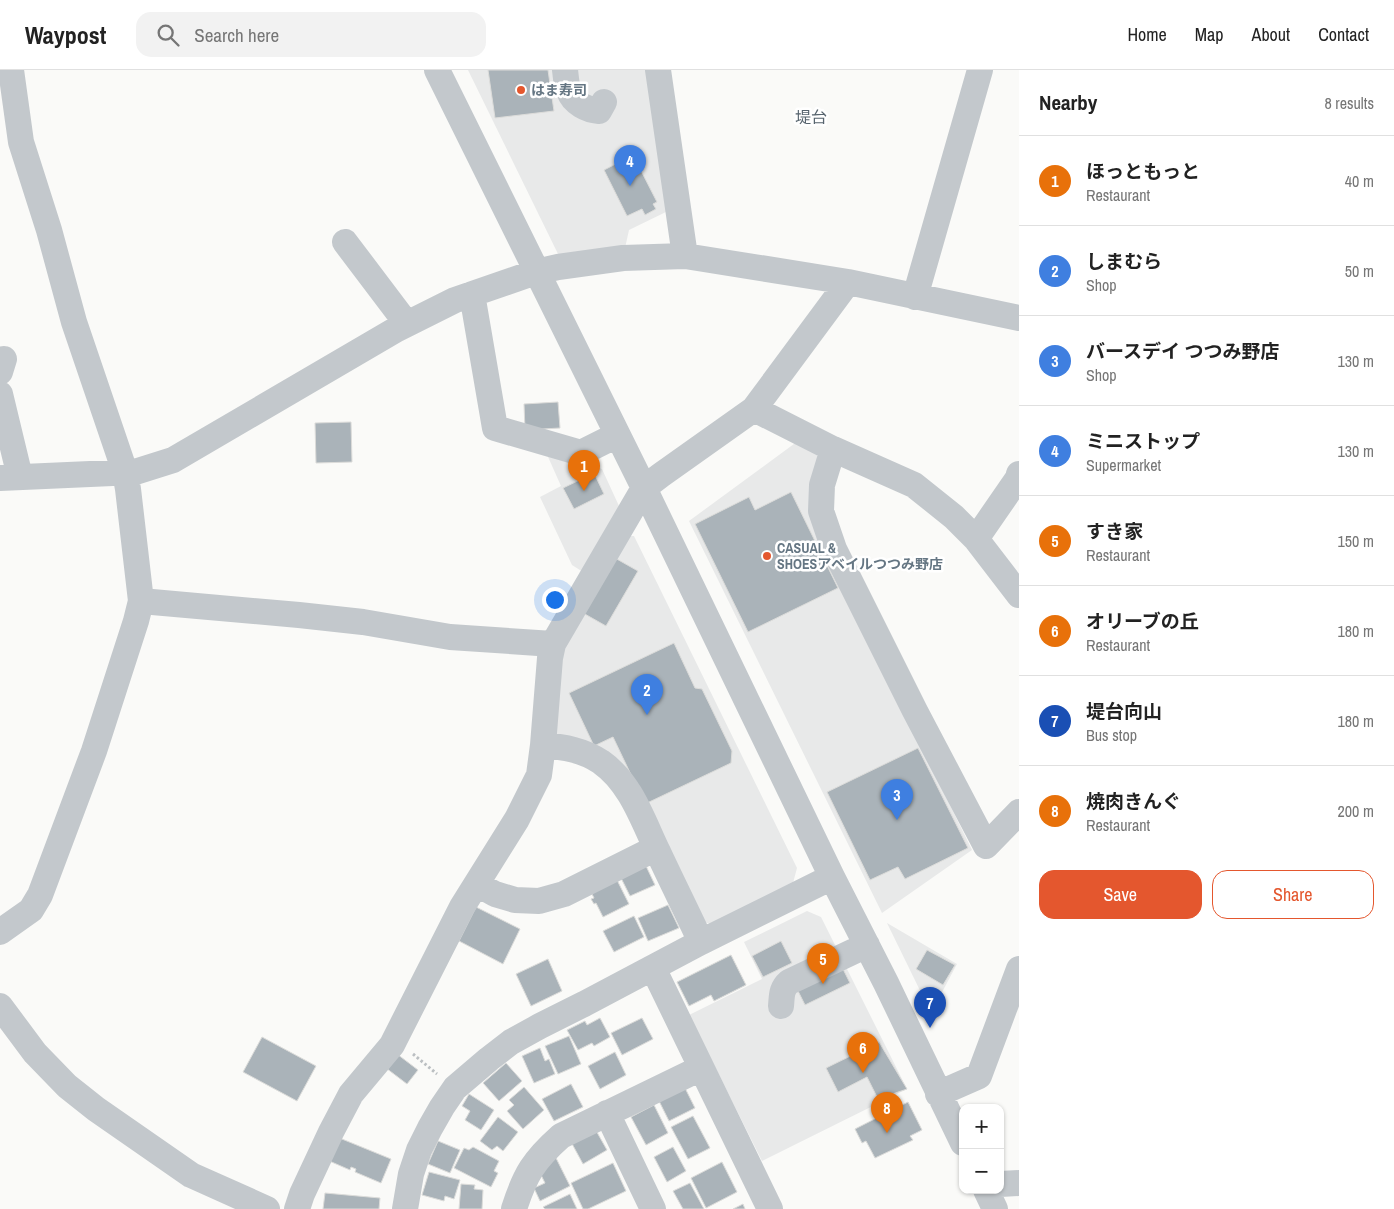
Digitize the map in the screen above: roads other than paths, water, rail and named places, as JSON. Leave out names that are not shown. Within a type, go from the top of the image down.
[{"type":"street","points":[[0,932],[31,910],[40,895],[94,751],[136,621],[140,600],[125,472],[74,322],[49,230],[22,142],[11,70]]},
{"type":"street","points":[[437,70],[644,488],[959,1135]]},
{"type":"street","points":[[565,70],[568,90],[581,105],[591,110],[599,111],[604,102]]},
{"type":"street","points":[[658,70],[685,256]]},
{"type":"street","points":[[915,297],[980,70]]},
{"type":"street","points":[[344,242],[407,324]]},
{"type":"street","points":[[0,394],[10,477],[135,472],[173,460],[407,324],[455,300],[536,272],[623,258],[685,256],[848,282],[1019,318]]},
{"type":"street","points":[[297,1209],[331,1132],[351,1094],[396,1039],[462,907],[517,819],[539,775],[553,644],[644,488],[754,409],[848,282]]},
{"type":"street","points":[[472,294],[495,428],[581,453],[618,436]]},
{"type":"street","points":[[754,409],[833,449],[914,485],[954,517],[976,539],[1019,596]]},
{"type":"street","points":[[833,449],[822,485],[821,511],[834,549],[915,711],[986,846],[1019,812]]},
{"type":"street","points":[[976,539],[1019,474]]},
{"type":"street","points":[[140,600],[354,621],[450,637],[553,644]]},
{"type":"street","points":[[543,745],[565,747],[582,752],[601,762],[617,776],[633,799],[701,942]]},
{"type":"street","points":[[477,884],[494,894],[515,900],[539,901],[564,894],[656,848]]},
{"type":"street","points":[[405,1209],[411,1174],[419,1150],[442,1107],[455,1088],[489,1059],[511,1042],[540,1026],[701,942],[832,877]]},
{"type":"street","points":[[781,1006],[781,992],[789,982],[866,944]]},
{"type":"street","points":[[653,968],[770,1209]]},
{"type":"street","points":[[938,1094],[978,1076],[1009,1022],[1019,970]]},
{"type":"street","points":[[0,1006],[35,1052],[66,1086],[96,1109],[191,1175],[268,1209]]},
{"type":"street","points":[[514,1209],[521,1188],[532,1166],[561,1136],[701,1068]]},
{"type":"street","points":[[607,1113],[652,1209]]},
{"type":"street","points":[[1004,1184],[1019,1183]]},
{"type":"street","points":[[988,1194],[996,1209]]},
{"type":"place","name":"はま寿司","points":[[521,90]]},
{"type":"place","name":"ミニストップ","points":[[630,186]]},
{"type":"place","name":"ほっともっと","points":[[584,491]]},
{"type":"place","name":"CASUAL & SHOESアベイルつつみ野店","points":[[767,556]]},
{"type":"place","name":"しまむら","points":[[647,715]]},
{"type":"place","name":"バースデイ つつみ野店","points":[[897,820]]},
{"type":"place","name":"すき家","points":[[823,984]]},
{"type":"place","name":"堤台向山","points":[[930,1028]]},
{"type":"place","name":"オリーブの丘","points":[[863,1073]]},
{"type":"place","name":"焼肉きんぐ","points":[[887,1133]]},
{"type":"district","name":"堤台","points":[[811,117]]}]
